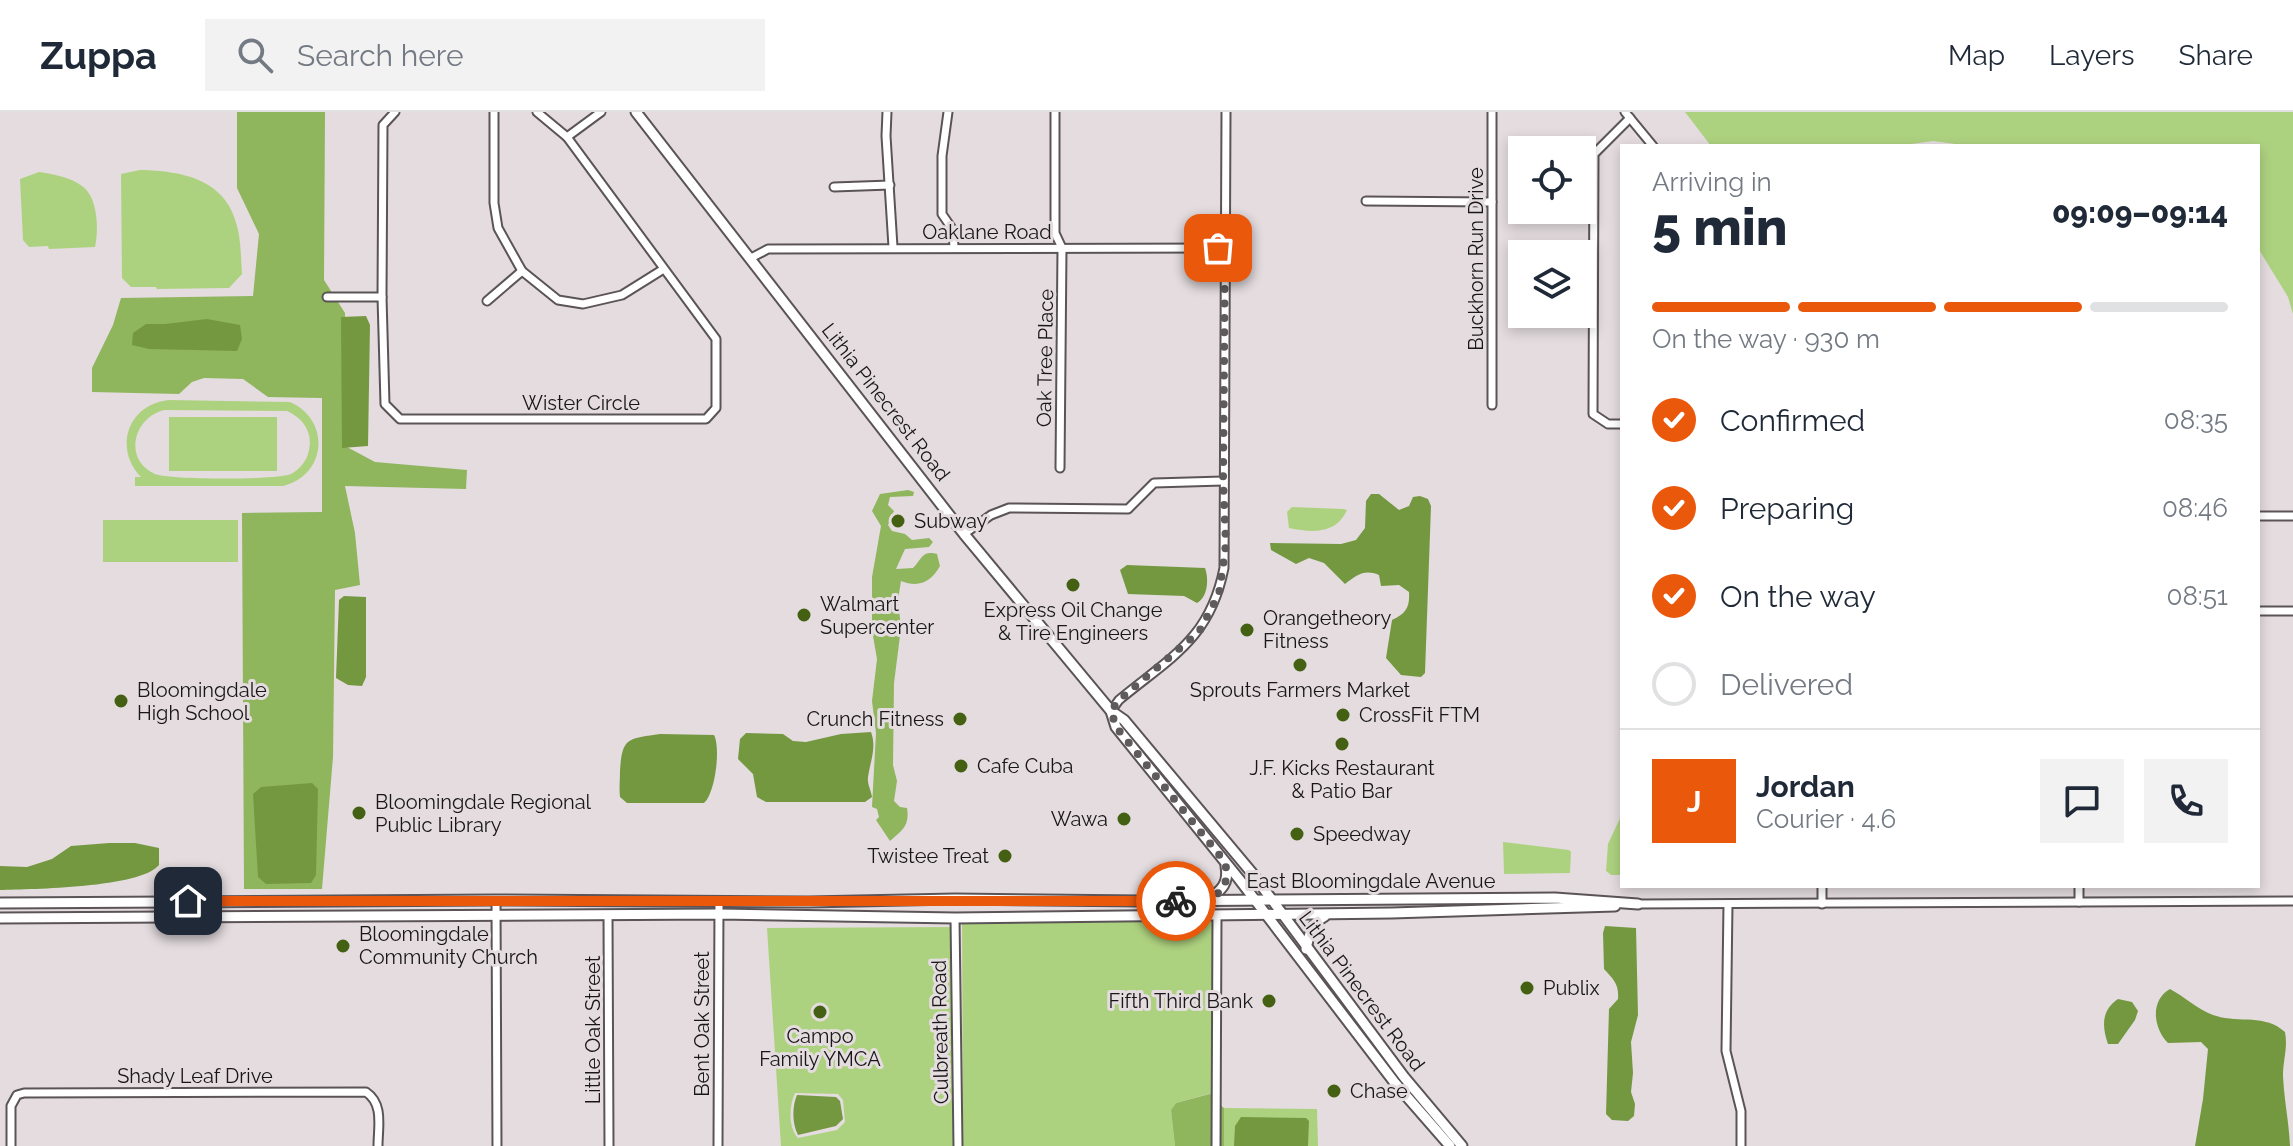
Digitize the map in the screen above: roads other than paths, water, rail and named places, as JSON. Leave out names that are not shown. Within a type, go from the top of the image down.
[{"type":"main road","name":"Lithia Pinecrest Road","points":[[636,112],[964,534],[1111,711],[1124,720],[1252,873],[1429,1110],[1462,1146]]},
{"type":"main road","name":"Lithia Pinecrest Road","points":[[1111,711],[1116,727],[1255,900],[1395,1083],[1450,1146]]},
{"type":"main road","points":[[1208,900],[1224,887],[1228,875],[1225,862]]},
{"type":"main road","name":"East Bloomingdale Avenue","points":[[0,903],[1555,898],[1638,904]]},
{"type":"main road","points":[[955,899],[955,918]]},
{"type":"main road","points":[[174,901],[174,915]]},
{"type":"main road","points":[[0,918],[719,914],[955,918],[1329,914],[1638,904]]},
{"type":"main road","points":[[1306,949],[1314,924],[1329,914]]},
{"type":"street","name":"Wister Circle","points":[[395,112],[383,125],[382,297],[385,404],[400,419],[706,419],[716,408],[716,339],[662,270],[567,137],[537,112]]},
{"type":"street","points":[[494,112],[494,203],[498,228],[522,271],[558,300],[583,304],[622,295],[662,270]]},
{"type":"street","points":[[567,137],[601,112]]},
{"type":"street","points":[[887,112],[893,247]]},
{"type":"street","points":[[948,112],[942,156],[942,214],[953,230],[954,248]]},
{"type":"street","name":"Oak Tree Place","points":[[1055,112],[1055,233],[1062,248],[1060,468]]},
{"type":"street","points":[[1111,711],[1119,700],[1189,643],[1208,619],[1219,594],[1224,568],[1226,112]]},
{"type":"street","name":"Buckhorn Run Drive","points":[[1492,112],[1492,405]]},
{"type":"street","points":[[1620,424],[1608,424],[1593,414],[1594,154],[1627,115],[1651,144]]},
{"type":"street","points":[[834,187],[890,185]]},
{"type":"street","points":[[1366,201],[1492,202]]},
{"type":"street","name":"Oaklane Road","points":[[751,258],[768,249],[1225,248]]},
{"type":"street","points":[[487,301],[522,271]]},
{"type":"street","points":[[327,297],[382,297]]},
{"type":"street","points":[[964,534],[991,515],[1009,508],[1128,509],[1154,483],[1223,481]]},
{"type":"street","points":[[2260,516],[2293,516]]},
{"type":"street","points":[[2260,611],[2293,611]]},
{"type":"street","points":[[1822,888],[1822,904]]},
{"type":"street","points":[[2079,888],[2079,902]]},
{"type":"street","points":[[496,900],[497,1146]]},
{"type":"street","name":"Bent Oak Street","points":[[718,1146],[719,901]]},
{"type":"street","points":[[1638,904],[2293,901]]},
{"type":"street","points":[[1728,904],[1726,1051],[1741,1111],[1741,1146]]},
{"type":"street","name":"Little Oak Street","points":[[608,915],[609,1146]]},
{"type":"street","points":[[1216,1146],[1217,915]]},
{"type":"street","name":"Culbreath Road","points":[[955,918],[958,1146]]},
{"type":"street","name":"Shady Leaf Drive","points":[[11,1146],[11,1106],[17,1095],[24,1093],[366,1092],[375,1098],[378,1107],[378,1146]]},
{"type":"place","name":"Subway","points":[[898,521]]},
{"type":"place","name":"Express Oil Change & Tire Engineers","points":[[1073,585]]},
{"type":"place","name":"Walmart Supercenter","points":[[804,615]]},
{"type":"place","name":"Orangetheory Fitness","points":[[1247,630]]},
{"type":"place","name":"Sprouts Farmers Market","points":[[1300,665]]},
{"type":"place","name":"Bloomingdale High School","points":[[121,701]]},
{"type":"place","name":"CrossFit FTM","points":[[1343,715]]},
{"type":"place","name":"Crunch Fitness","points":[[960,719]]},
{"type":"place","name":"J.F. Kicks Restaurant & Patio Bar","points":[[1342,744]]},
{"type":"place","name":"Cafe Cuba","points":[[961,766]]},
{"type":"place","name":"Bloomingdale Regional Public Library","points":[[359,813]]},
{"type":"place","name":"Wawa","points":[[1124,819]]},
{"type":"place","name":"Speedway","points":[[1297,834]]},
{"type":"place","name":"Twistee Treat","points":[[1005,856]]},
{"type":"place","name":"Bloomingdale Community Church","points":[[343,946]]},
{"type":"place","name":"Publix","points":[[1527,988]]},
{"type":"place","name":"Fifth Third Bank","points":[[1269,1001]]},
{"type":"place","name":"Campo Family YMCA","points":[[820,1012]]},
{"type":"place","name":"Chase","points":[[1334,1091]]}]
